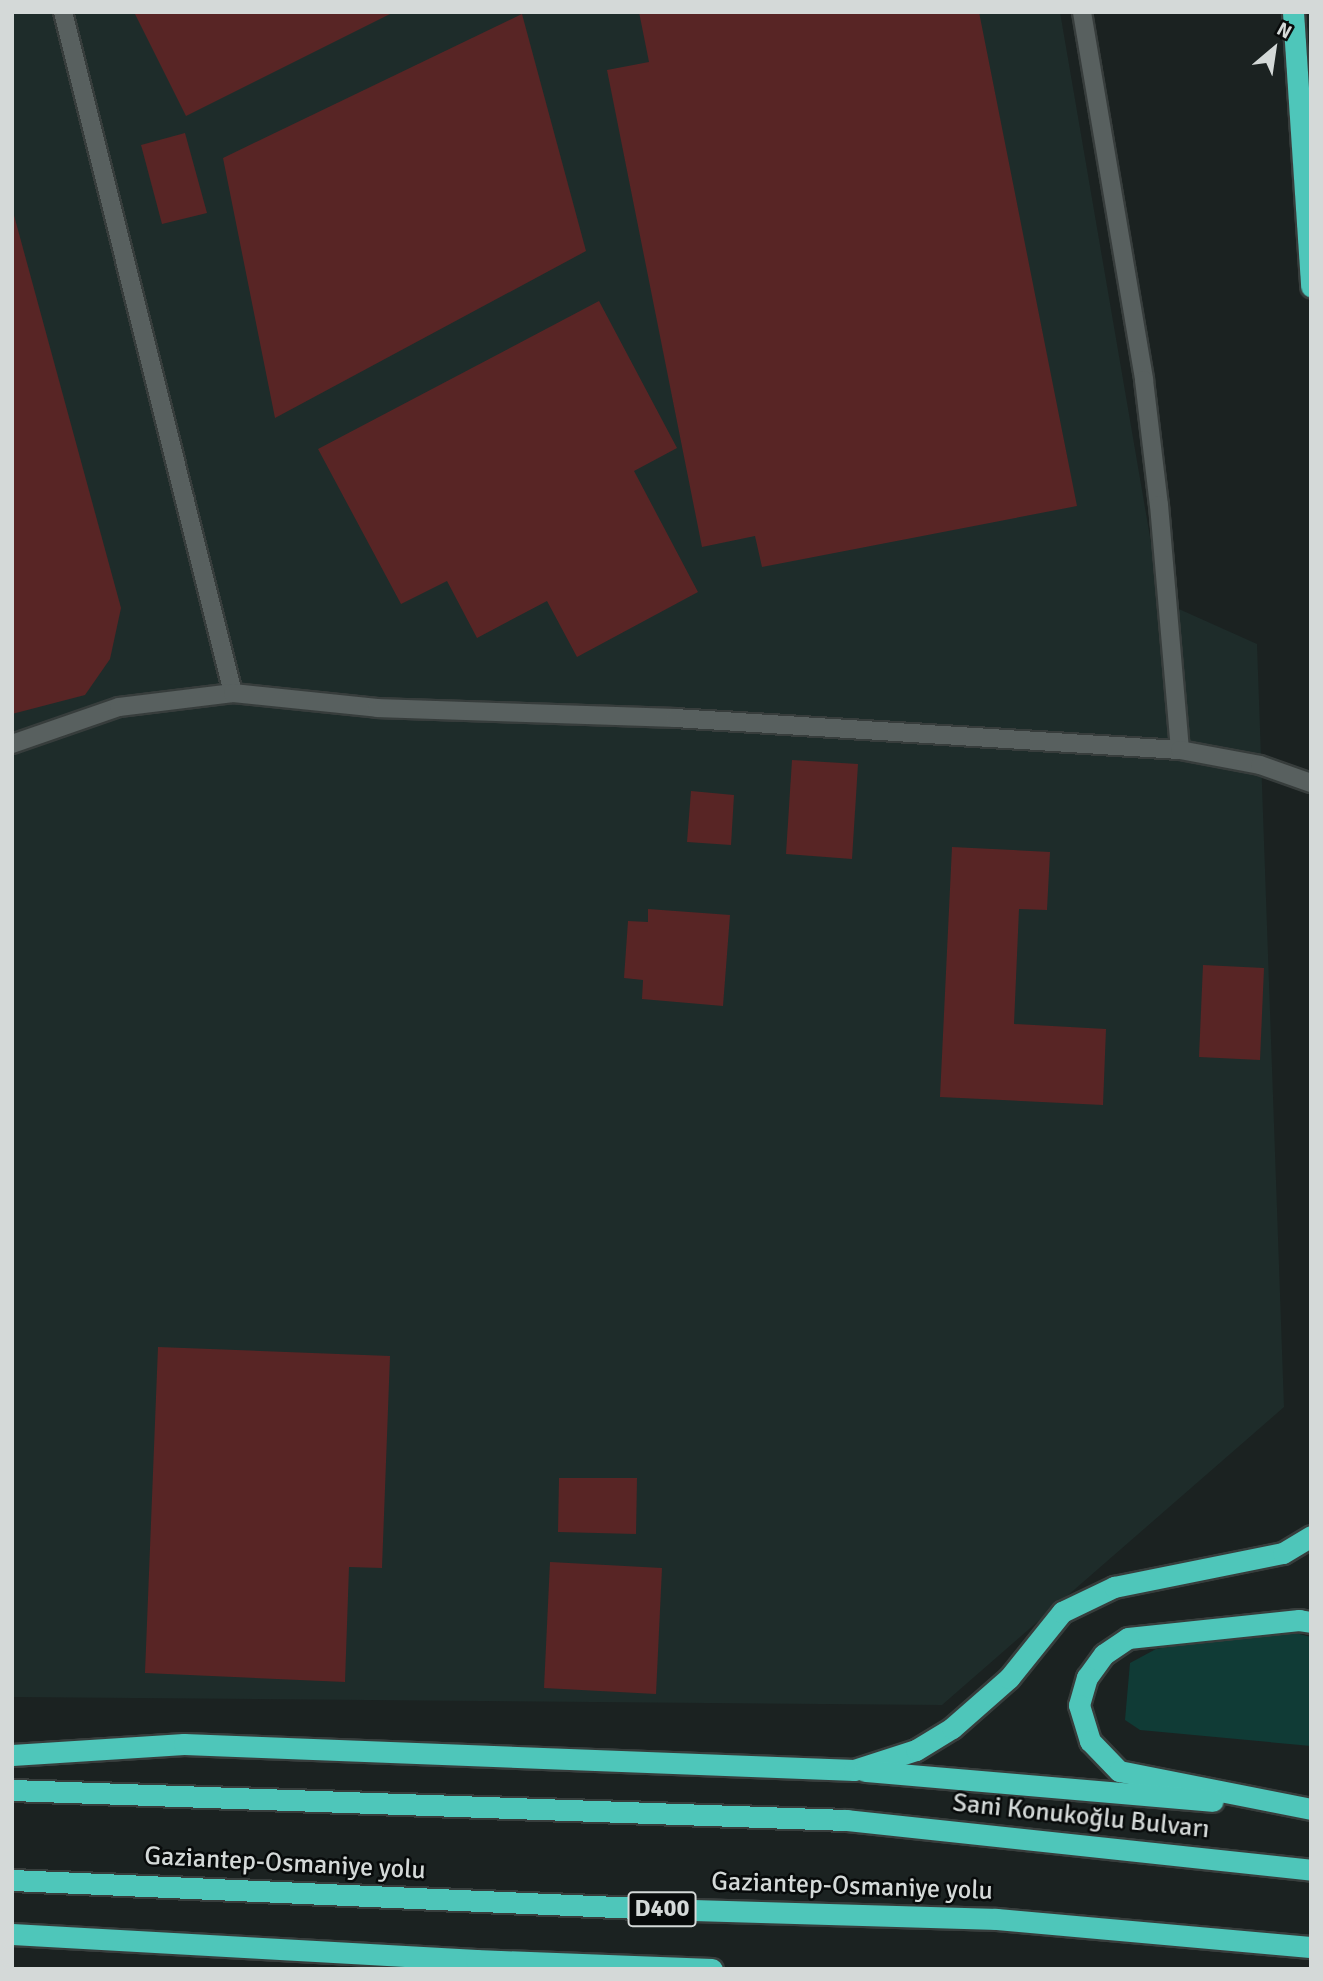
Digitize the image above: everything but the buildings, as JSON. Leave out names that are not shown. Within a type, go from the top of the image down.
[{"type":"highway","points":[[1293,12],[1311,286]]},
{"type":"highway","points":[[854,1770],[916,1750],[952,1728],[1009,1678],[1062,1612],[1114,1587],[1283,1553],[1311,1536]]},
{"type":"highway","points":[[1308,1809],[1119,1771],[1090,1741],[1079,1705],[1087,1677],[1104,1654],[1128,1638],[1299,1620],[1311,1622]]},
{"type":"highway","points":[[12,1755],[184,1744],[854,1770],[1308,1809]]},
{"type":"highway","name":"Sani Konukoğlu Bulvarı","points":[[12,1790],[846,1820],[1311,1870]]},
{"type":"highway","name":"Gaziantep-Osmaniye yolu","points":[[12,1880],[661,1909],[996,1919],[1311,1947]]},
{"type":"highway","points":[[12,1934],[476,1960],[712,1969]]},
{"type":"street","points":[[63,12],[233,693]]},
{"type":"street","points":[[1082,12],[1144,380],[1159,505],[1180,750]]},
{"type":"street","points":[[12,744],[119,707],[233,693],[377,708],[675,718],[1180,750],[1260,765],[1311,783]]},
{"type":"shaded area","points":[[12,12],[1060,12],[1161,601],[1257,644],[1284,1407],[942,1705],[12,1697]]},
{"type":"green space","points":[[1280,1629],[1311,1637],[1311,1746],[1140,1730],[1125,1720],[1130,1663],[1156,1649]]}]
